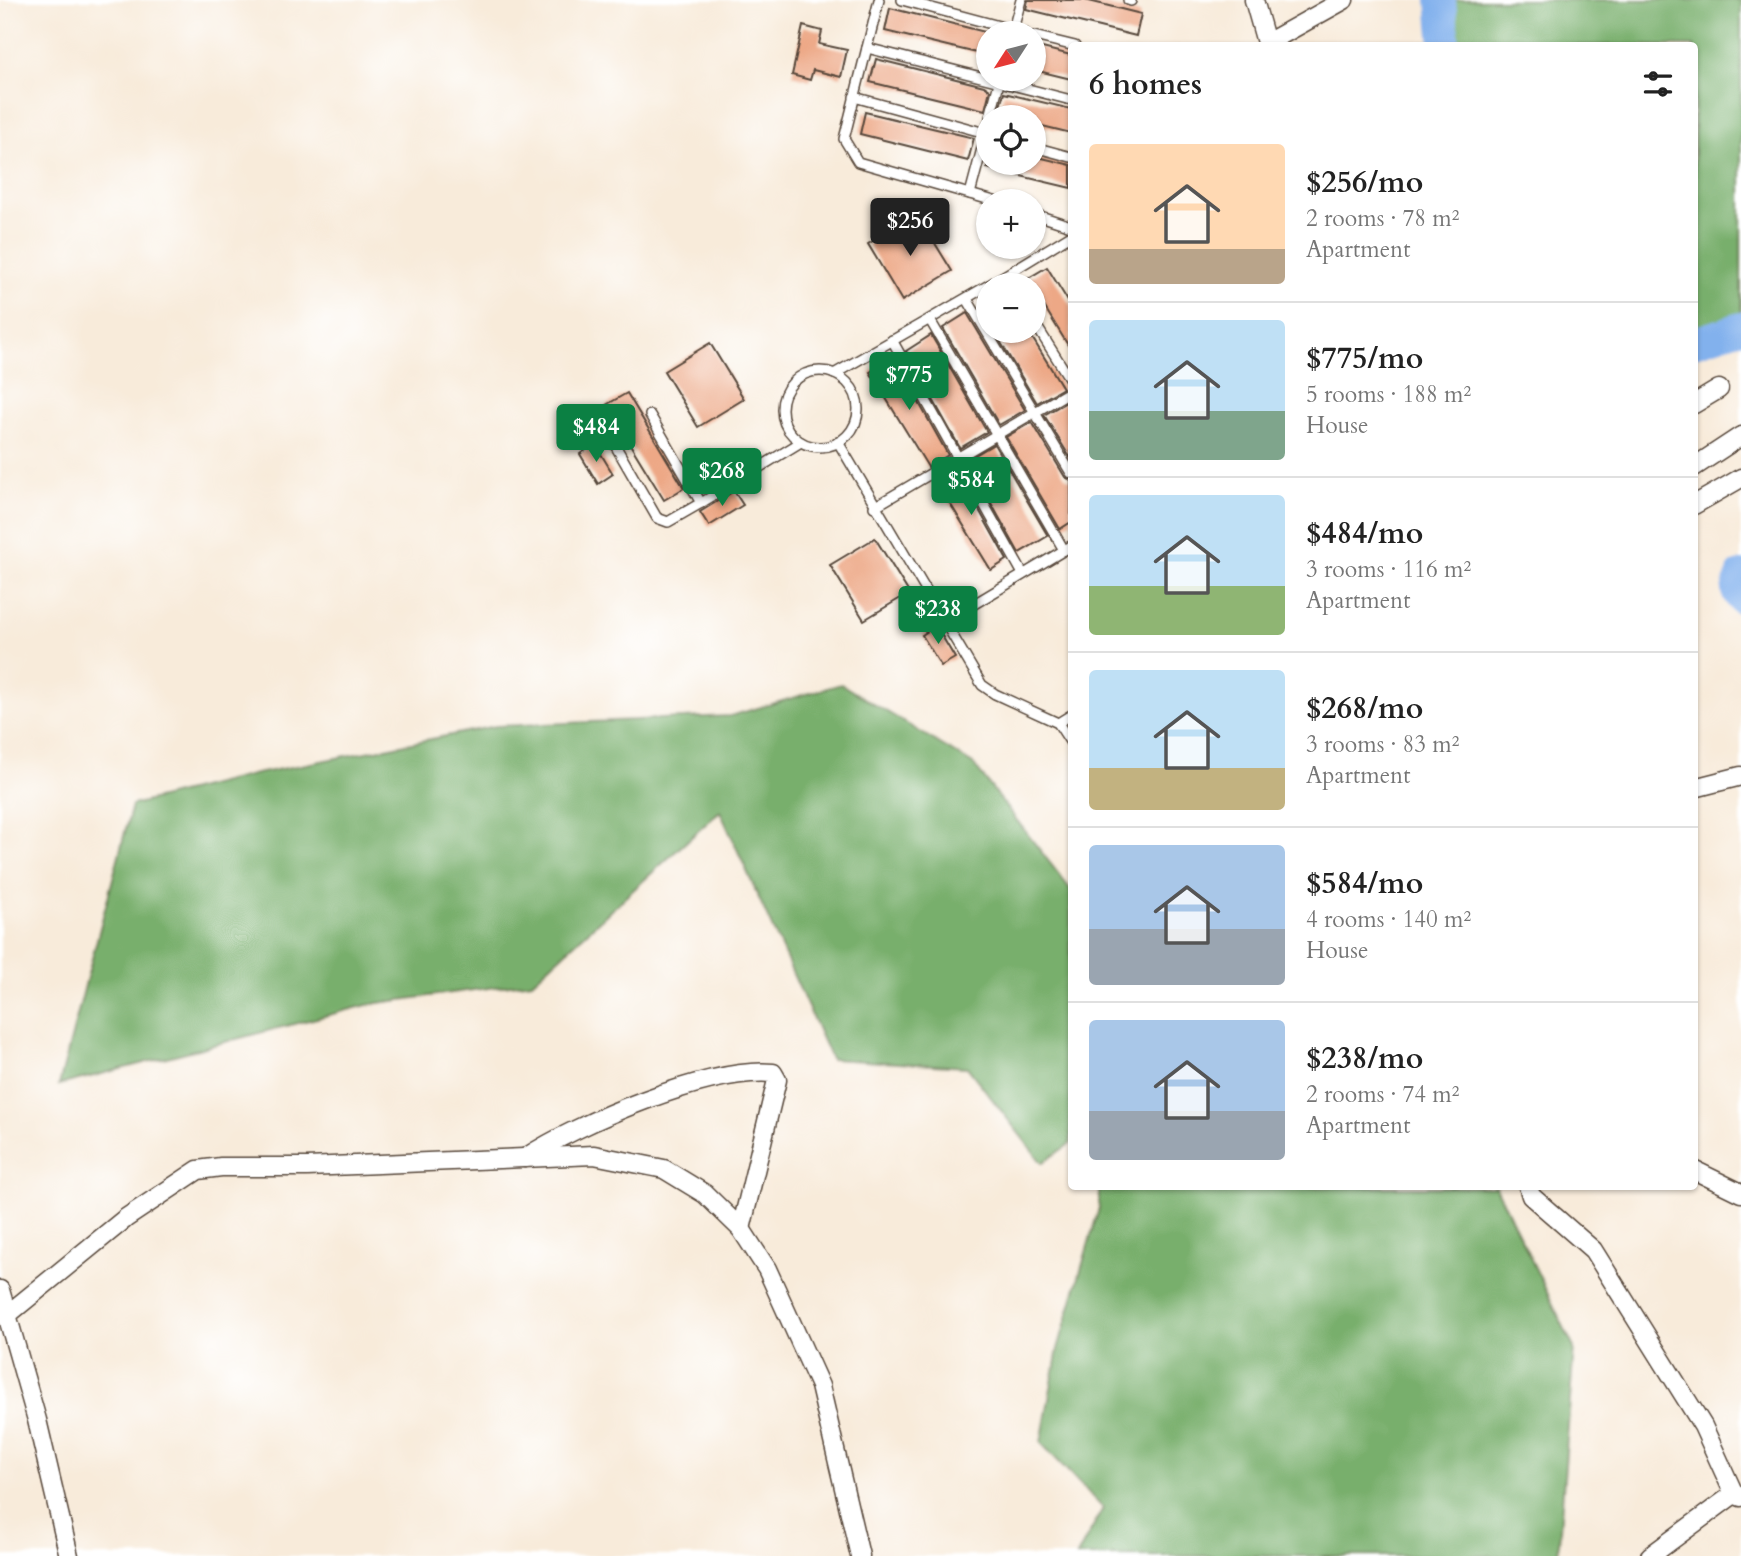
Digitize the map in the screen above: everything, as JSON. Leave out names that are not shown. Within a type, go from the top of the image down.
[{"type":"street","points":[[1254,0],[1266,42]]},
{"type":"street","points":[[1270,42],[1343,0]]},
{"type":"street","points":[[1698,402],[1719,389]]},
{"type":"street","points":[[1698,464],[1741,436]]},
{"type":"street","points":[[1698,503],[1741,478]]},
{"type":"street","points":[[1698,787],[1741,776]]},
{"type":"street","points":[[524,1158],[556,1137],[689,1085],[760,1072],[773,1073],[777,1080],[741,1228]]},
{"type":"street","points":[[7,1315],[126,1218],[198,1170],[221,1167],[307,1167],[594,1155],[664,1169],[705,1194],[741,1228],[767,1269],[820,1386],[860,1556]]},
{"type":"street","points":[[1698,1172],[1741,1194]]},
{"type":"street","points":[[1529,1190],[1531,1196],[1593,1251],[1703,1426],[1737,1495],[1650,1556]]},
{"type":"street","points":[[0,1290],[37,1420],[69,1556]]},
{"type":"lane","points":[[879,0],[844,139],[858,162],[976,196]]},
{"type":"lane","points":[[902,0],[976,21]]},
{"type":"lane","points":[[1016,21],[1021,0]]},
{"type":"lane","points":[[1046,39],[1068,44]]},
{"type":"lane","points":[[867,48],[976,74]]},
{"type":"lane","points":[[1039,91],[1068,99]]},
{"type":"lane","points":[[854,97],[976,130]]},
{"type":"lane","points":[[1046,150],[1068,156]]},
{"type":"lane","points":[[970,194],[976,172]]},
{"type":"lane","points":[[1046,218],[1068,225]]},
{"type":"lane","points":[[1008,273],[1068,237]]},
{"type":"lane","points":[[834,374],[976,293]]},
{"type":"lane","points":[[967,299],[1068,468]]},
{"type":"lane","points":[[930,320],[1067,548],[944,622]]},
{"type":"lane","points":[[892,340],[1023,574]]},
{"type":"lane","points":[[1046,341],[1068,376]]},
{"type":"lane","points":[[817,372],[834,374],[853,391],[858,407],[855,424],[838,442],[823,447],[800,442],[784,422],[784,396],[800,377],[817,372]]},
{"type":"lane","points":[[874,507],[1068,393]]},
{"type":"lane","points":[[650,415],[701,502]]},
{"type":"lane","points":[[608,433],[657,518],[668,522],[800,442]]},
{"type":"lane","points":[[838,442],[874,507],[982,685],[1058,723],[1068,738]]},
{"type":"lane","points":[[1058,723],[1068,717]]},
{"type":"green space","points":[[1441,0],[1741,0],[1741,327],[1698,341],[1698,42],[1445,42]]},
{"type":"green space","points":[[841,684],[973,764],[1068,886],[1068,1145],[1042,1163],[967,1067],[831,1059],[720,811],[532,982],[371,1004],[59,1085],[132,805],[256,774],[496,726],[730,716]]},
{"type":"green space","points":[[1099,1190],[1497,1190],[1574,1348],[1558,1556],[1077,1556],[1103,1508],[1041,1443],[1058,1349],[1099,1208]]},
{"type":"building","points":[[1028,0],[1085,0],[1141,14],[1136,36],[1026,9]]},
{"type":"building","points":[[890,8],[976,30],[976,53],[885,31]]},
{"type":"building","points":[[803,26],[822,31],[819,44],[847,50],[841,77],[813,70],[810,80],[792,75]]},
{"type":"building","points":[[1046,49],[1068,54],[1068,78],[1046,73]]},
{"type":"building","points":[[876,59],[976,84],[976,91],[990,91],[986,105],[976,105],[976,108],[870,82]]},
{"type":"building","points":[[1004,93],[1068,108],[1068,132],[1046,127],[1046,105],[1000,105]]},
{"type":"building","points":[[865,112],[974,138],[968,161],[860,134]]},
{"type":"building","points":[[1046,159],[1068,164],[1068,187],[1016,175],[1046,175]]},
{"type":"building","points":[[917,214],[952,271],[902,301],[868,244]]},
{"type":"building","points":[[1047,267],[1068,301],[1068,345],[1046,309],[1046,273],[1037,273]]},
{"type":"building","points":[[967,313],[976,328],[976,343],[985,343],[1025,410],[999,425],[943,328]]},
{"type":"building","points":[[931,335],[987,432],[960,448],[906,351]]},
{"type":"building","points":[[710,343],[744,399],[698,427],[664,371]]},
{"type":"building","points":[[1001,343],[1035,343],[1063,388],[1037,403]]},
{"type":"building","points":[[894,358],[948,455],[928,467],[870,372]]},
{"type":"building","points":[[627,393],[684,488],[664,500],[606,405]]},
{"type":"building","points":[[1068,401],[1068,454],[1044,415]]},
{"type":"building","points":[[1032,422],[1068,478],[1068,524],[1060,529],[1006,437]]},
{"type":"building","points":[[595,444],[613,474],[598,484],[580,454]]},
{"type":"building","points":[[994,444],[1048,536],[1019,553],[967,460]]},
{"type":"building","points":[[955,467],[1007,560],[991,570],[935,479]]},
{"type":"building","points":[[734,491],[743,505],[709,526],[700,512]]},
{"type":"building","points":[[875,538],[909,593],[864,620],[830,565]]},
{"type":"building","points":[[936,626],[955,658],[941,666],[922,635]]},
{"type":"waterway","points":[[1441,0],[1445,42]]},
{"type":"waterway","points":[[1698,341],[1741,327]]},
{"type":"waterway","points":[[1741,575],[1736,591],[1741,599]]}]
